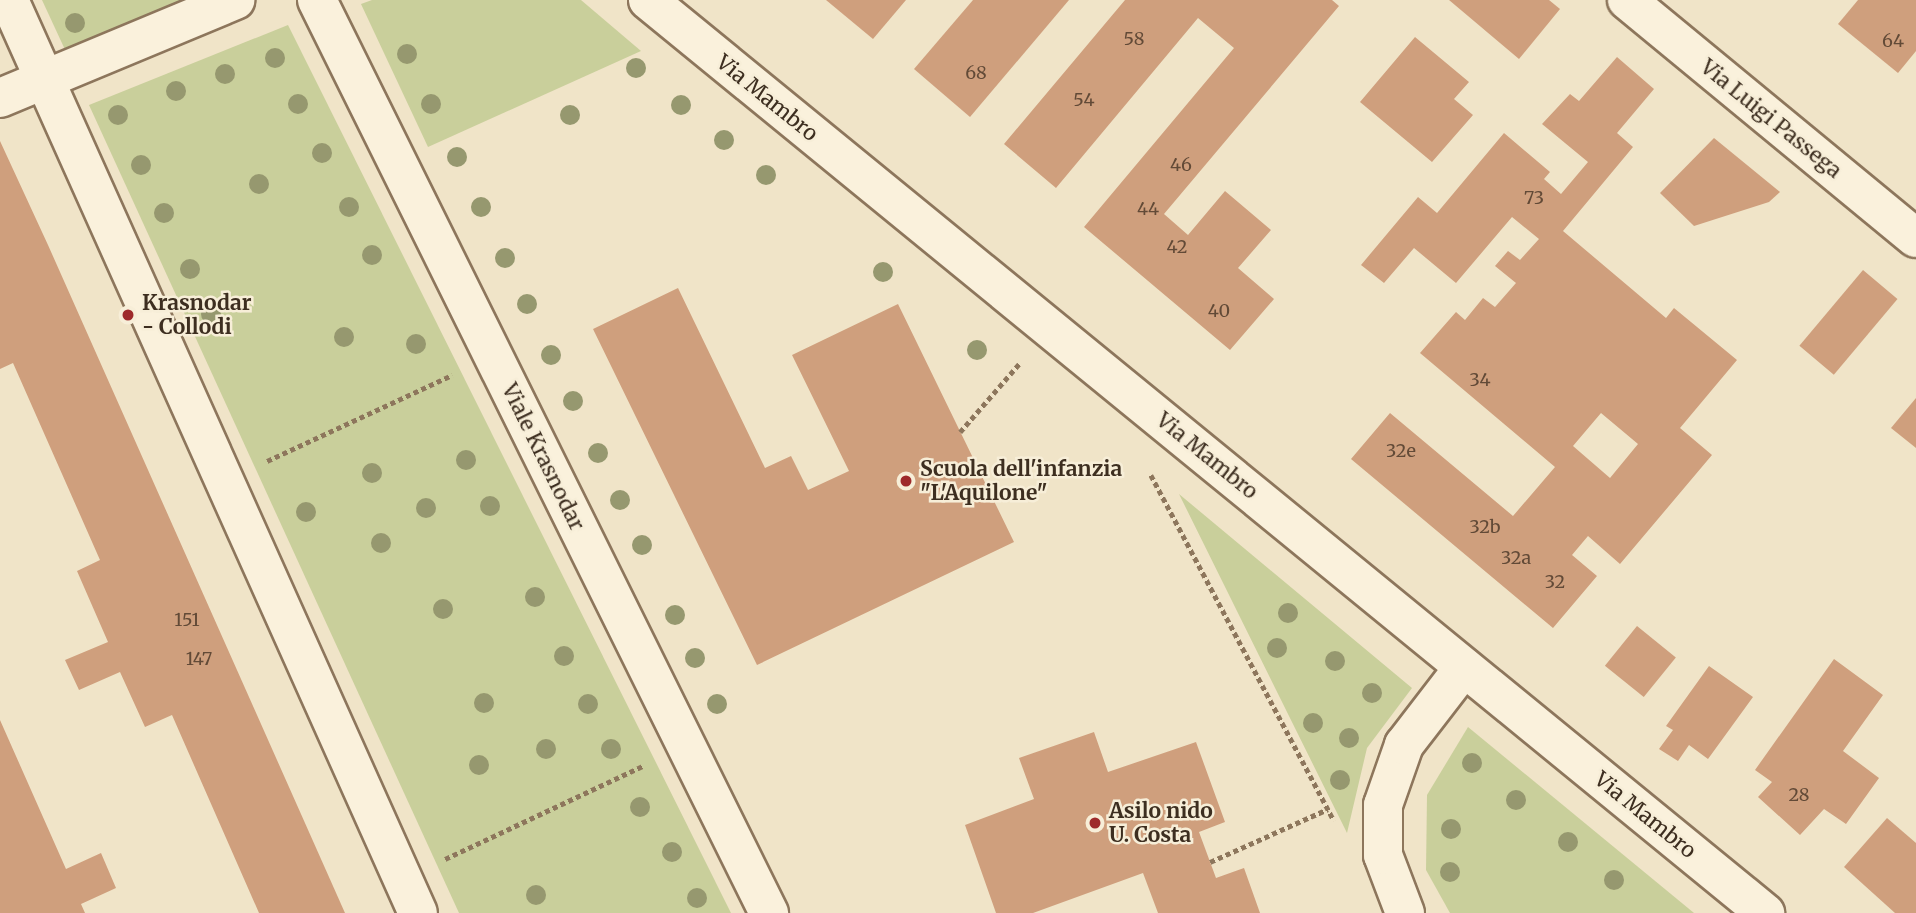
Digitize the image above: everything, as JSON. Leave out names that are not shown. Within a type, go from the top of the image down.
[{"type":"street","points":[[9,0],[418,913]]},
{"type":"street","points":[[0,97],[235,0]]},
{"type":"street","name":"Viale Krasnodar","points":[[317,0],[769,913]]},
{"type":"street","name":"Via Mambro","points":[[648,0],[1765,913]]},
{"type":"street","name":"Via Luigi Passega","points":[[1627,0],[1916,238]]},
{"type":"street","points":[[1405,913],[1383,855],[1383,805],[1404,745],[1464,667]]},
{"type":"path","points":[[960,432],[1050,329]]},
{"type":"path","points":[[225,481],[493,356]]},
{"type":"path","points":[[1148,470],[1340,831]]},
{"type":"path","points":[[403,879],[686,746]]},
{"type":"path","points":[[1210,862],[1328,809]]},
{"type":"green space","points":[[42,0],[198,0],[67,54]]},
{"type":"green space","points":[[372,0],[581,0],[641,51],[428,147],[361,4]]},
{"type":"green space","points":[[288,25],[731,913],[459,913],[89,105]]},
{"type":"green space","points":[[1179,494],[1412,688],[1367,748],[1347,833]]},
{"type":"green space","points":[[1468,727],[1694,913],[1450,913],[1426,870],[1427,795]]},
{"type":"building","points":[[826,0],[906,0],[873,39]]},
{"type":"building","points":[[973,0],[1069,0],[970,117],[914,69]]},
{"type":"building","points":[[1125,0],[1332,0],[1339,6],[1164,214],[1188,235],[1225,191],[1271,230],[1238,268],[1274,299],[1230,350],[1084,227],[1234,48],[1198,18],[1056,188],[1004,144]]},
{"type":"building","points":[[1449,0],[1549,0],[1560,9],[1519,59]]},
{"type":"building","points":[[1858,0],[1916,0],[1916,51],[1898,73],[1838,24]]},
{"type":"building","points":[[1415,37],[1469,82],[1454,99],[1473,115],[1432,162],[1360,102]]},
{"type":"building","points":[[1617,57],[1654,89],[1617,133],[1633,147],[1563,231],[1666,318],[1674,308],[1737,360],[1680,428],[1712,455],[1620,564],[1588,536],[1572,555],[1597,576],[1553,628],[1351,459],[1390,413],[1513,516],[1555,467],[1420,353],[1456,312],[1465,320],[1483,298],[1495,307],[1516,283],[1495,266],[1508,251],[1520,260],[1539,239],[1512,217],[1456,283],[1414,248],[1384,283],[1361,265],[1418,197],[1437,213],[1504,133],[1550,172],[1544,179],[1561,194],[1588,162],[1542,124],[1570,94],[1579,101]],"holes":[[[1601,413],[1638,444],[1610,478],[1573,446]]]},
{"type":"building","points":[[1714,138],[1780,192],[1769,202],[1694,226],[1660,193]]},
{"type":"building","points":[[0,141],[345,913],[259,913],[172,715],[145,727],[120,672],[79,690],[65,660],[108,642],[77,571],[100,560],[13,363],[0,369]]},
{"type":"building","points":[[1863,270],[1897,299],[1834,375],[1799,346]]},
{"type":"building","name":"Scuola dell'infanzia \"L'Aquilone\"","points":[[678,288],[765,468],[791,456],[808,490],[849,471],[792,355],[898,304],[1014,542],[757,665],[593,329]]},
{"type":"building","points":[[1916,398],[1916,448],[1891,428]]},
{"type":"building","points":[[1637,626],[1676,657],[1644,697],[1605,666]]},
{"type":"building","points":[[1834,659],[1883,695],[1843,751],[1879,778],[1846,824],[1824,809],[1800,835],[1758,797],[1772,782],[1755,770]]},
{"type":"building","points":[[1709,666],[1753,697],[1708,759],[1689,745],[1678,761],[1659,749],[1673,730],[1666,726]]},
{"type":"building","points":[[0,720],[66,869],[101,853],[116,888],[81,904],[85,913],[0,913]]},
{"type":"building","name":"Asilo nido U. Costa","points":[[1094,732],[1108,772],[1196,742],[1225,822],[1199,832],[1216,878],[1244,868],[1260,913],[1158,913],[1143,873],[1033,913],[996,913],[965,825],[1034,799],[1019,758]]},
{"type":"building","points":[[1887,818],[1916,843],[1916,913],[1895,913],[1844,867]]},
{"type":"place","name":"Krasnodar - Collodi","points":[[128,315]]},
{"type":"place","name":"Scuola dell'infanzia \"L'Aquilone\"","points":[[906,481]]},
{"type":"place","name":"Asilo nido U. Costa","points":[[1095,823]]}]
